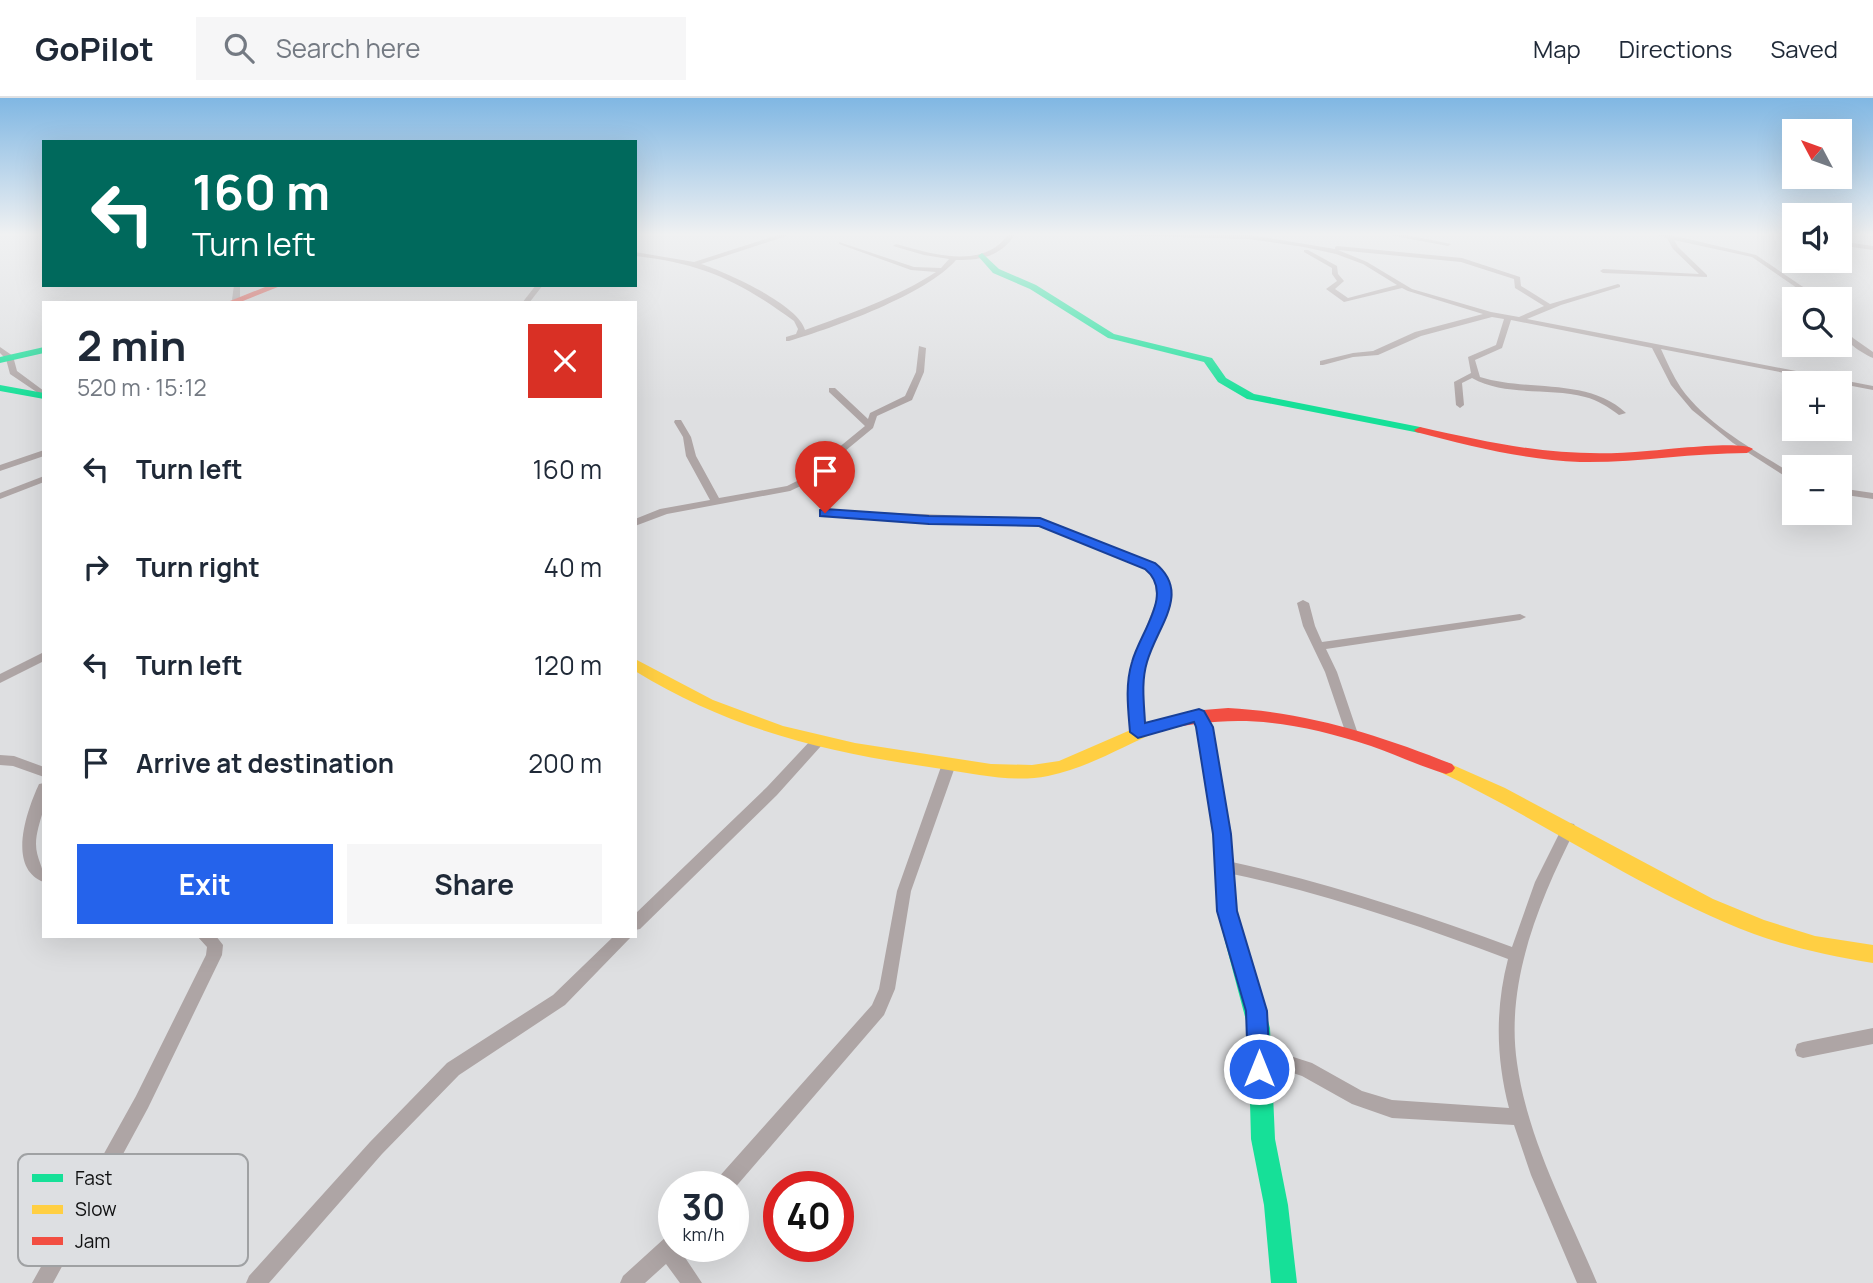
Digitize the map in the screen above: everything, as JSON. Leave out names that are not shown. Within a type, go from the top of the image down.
[{"type":"street","points":[[233,299],[262,290]]},
{"type":"street","points":[[754,290],[778,305],[801,324],[799,335]]},
{"type":"street","points":[[789,339],[909,290]]},
{"type":"street","points":[[1036,290],[1116,339],[1208,360],[1222,380],[1252,397],[1374,419],[1546,457],[1580,458],[1704,448],[1747,449]]},
{"type":"street","points":[[1332,290],[1347,300],[1384,290]]},
{"type":"street","points":[[1415,290],[1508,318],[1873,388]]},
{"type":"street","points":[[1522,290],[1550,307]]},
{"type":"street","points":[[1518,320],[1604,290]]},
{"type":"street","points":[[1323,363],[1353,355],[1375,354],[1418,334],[1490,314]]},
{"type":"street","points":[[1473,375],[1473,357],[1499,346],[1508,318]]},
{"type":"street","points":[[1852,341],[1873,356]]},
{"type":"street","points":[[637,522],[664,511],[795,486],[870,426],[874,414],[909,398],[920,372],[922,348]]},
{"type":"street","points":[[1656,348],[1683,396],[1747,449],[1782,471]]},
{"type":"street","points":[[42,350],[4,356],[13,372],[42,394]]},
{"type":"street","points":[[1460,405],[1458,383],[1473,375],[1503,385],[1602,398],[1622,413]]},
{"type":"street","points":[[0,388],[42,396]]},
{"type":"street","points":[[832,390],[870,426]]},
{"type":"street","points":[[678,422],[687,437],[691,456],[716,502]]},
{"type":"street","points":[[0,468],[42,454]]},
{"type":"street","points":[[0,496],[42,480]]},
{"type":"street","points":[[1852,493],[1873,496]]},
{"type":"street","points":[[825,513],[929,520],[1040,522],[1158,571],[1166,588],[1139,661],[1135,687],[1138,732]]},
{"type":"street","points":[[1303,603],[1352,734]]},
{"type":"street","points":[[1319,646],[1520,617]]},
{"type":"street","points":[[0,679],[42,657]]},
{"type":"street","points":[[637,665],[679,692],[816,743],[1006,772],[1047,770],[1082,761],[1163,722],[1199,715],[1256,715],[1352,734],[1442,766],[1570,828],[1746,923],[1811,946],[1873,954]]},
{"type":"street","points":[[1199,715],[1209,745],[1222,834],[1227,911],[1256,1011],[1263,1139],[1276,1205],[1284,1283]]},
{"type":"street","points":[[637,922],[772,792],[816,743]]},
{"type":"street","points":[[0,760],[14,761],[42,771]]},
{"type":"street","points":[[737,1171],[878,1010],[887,989],[904,891],[949,764]]},
{"type":"street","points":[[42,795],[30,828],[29,849],[33,868],[42,875]]},
{"type":"street","points":[[1570,828],[1548,866],[1511,973],[1507,1059],[1519,1117],[1540,1176],[1587,1283]]},
{"type":"street","points":[[1223,866],[1284,878],[1349,897],[1516,955]]},
{"type":"street","points":[[113,1154],[214,956],[215,945],[207,938]]},
{"type":"street","points":[[256,1283],[376,1148],[453,1069],[559,1000],[622,938]]},
{"type":"street","points":[[1803,1050],[1873,1036]]},
{"type":"street","points":[[1259,1054],[1306,1069],[1358,1098],[1392,1109],[1519,1117]]},
{"type":"street","points":[[631,1283],[658,1259]]},
{"type":"street","points":[[680,1262],[692,1283]]},
{"type":"street","points":[[42,1283],[51,1266]]},
{"type":"traffic: fast","points":[[1038,290],[1111,336],[1208,360],[1222,380],[1251,397],[1420,430]]},
{"type":"traffic: fast","points":[[0,360],[42,350]]},
{"type":"traffic: fast","points":[[0,388],[42,396]]},
{"type":"traffic: fast","points":[[1199,715],[1206,733],[1222,834],[1227,911],[1259,1028],[1263,1139],[1276,1205],[1284,1283]]},
{"type":"traffic: slow","points":[[637,665],[707,704],[779,731],[855,749],[991,770],[1032,772],[1060,767],[1155,726]]},
{"type":"traffic: slow","points":[[1446,768],[1499,792],[1706,905],[1759,927],[1815,944],[1873,954]]},
{"type":"traffic: jam","points":[[235,301],[264,290]]},
{"type":"traffic: jam","points":[[1420,430],[1500,448],[1560,457],[1601,458],[1747,449]]},
{"type":"traffic: jam","points":[[1155,726],[1191,717],[1228,714],[1265,716],[1340,731],[1446,768]]},
{"type":"route","points":[[825,513],[929,520],[1007,519],[1040,522],[1150,566],[1163,576],[1166,588],[1164,600],[1139,661],[1135,687],[1138,732],[1163,722],[1199,715],[1205,727],[1222,834],[1227,911],[1239,960],[1256,1011],[1259,1028],[1259,1069]]}]
